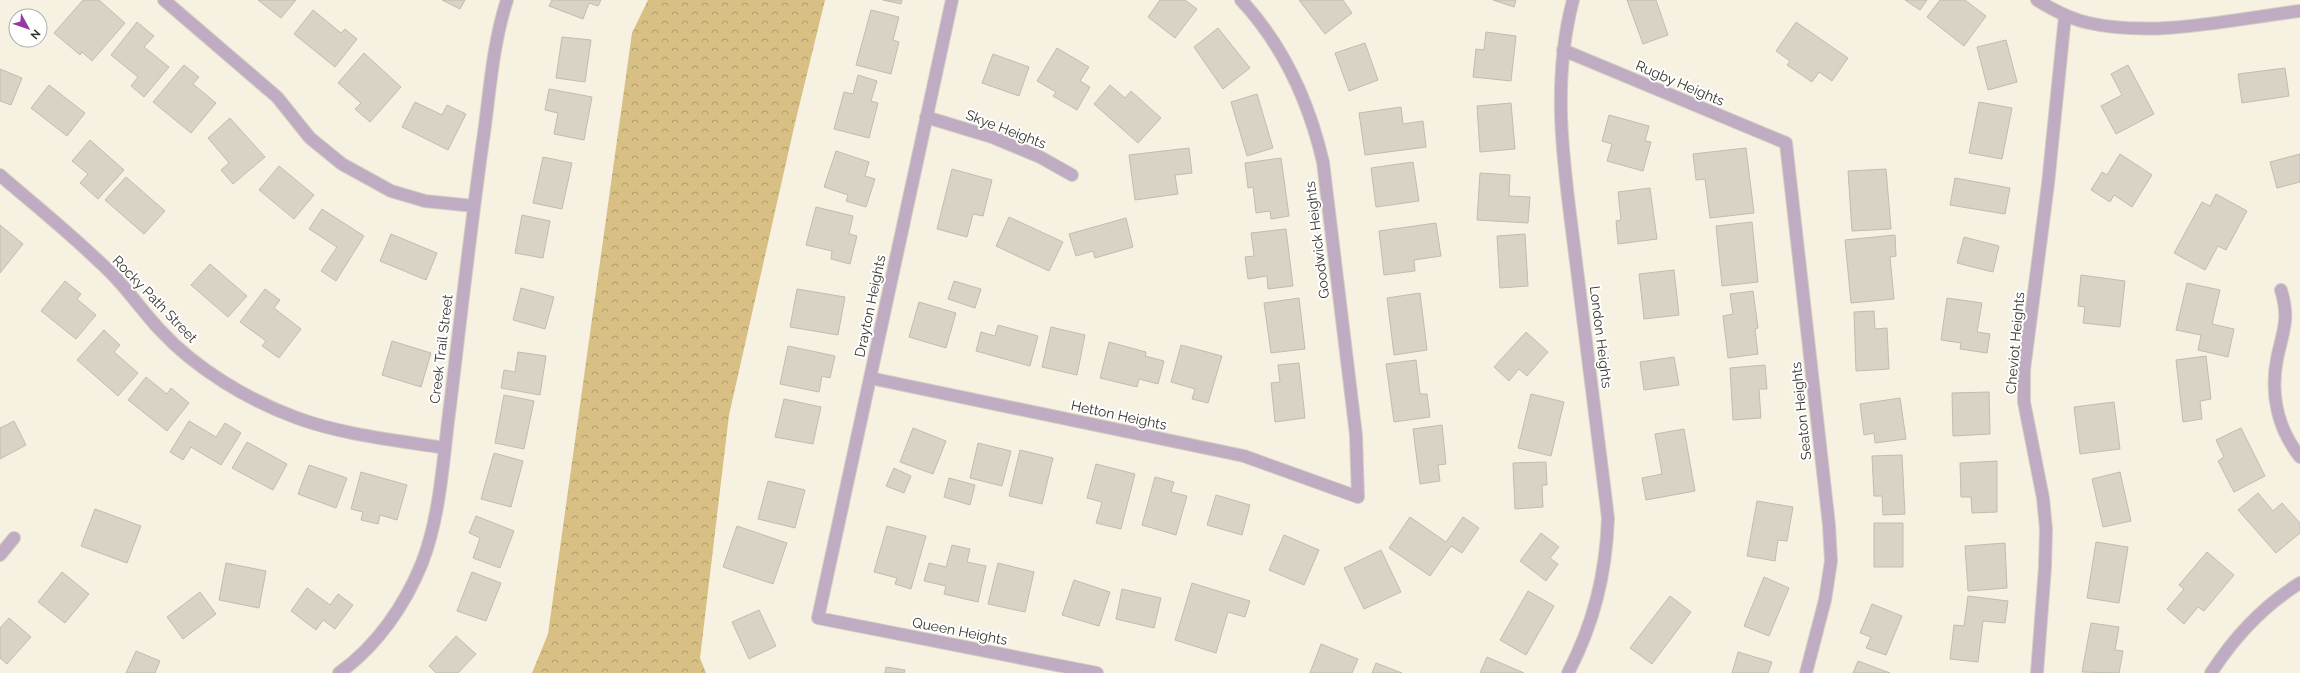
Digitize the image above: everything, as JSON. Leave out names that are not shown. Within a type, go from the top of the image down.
[{"type":"street","points":[[164,0],[277,97],[310,138],[342,164],[391,191],[425,201],[474,206]]},
{"type":"street","name":"Creek Trail Street","points":[[339,673],[382,632],[411,587],[430,537],[444,448],[474,206],[495,55],[506,0]]},
{"type":"street","name":"Drayton Heights","points":[[818,618],[952,0]]},
{"type":"street","name":"Goodwick Heights","points":[[1241,0],[1271,36],[1289,66],[1304,98],[1316,131],[1323,162],[1356,435],[1358,497]]},
{"type":"street","name":"London Heights","points":[[1568,673],[1582,646],[1599,596],[1607,551],[1608,518],[1561,138],[1559,105],[1562,50],[1573,0]]},
{"type":"street","points":[[2037,0],[2065,16],[2088,23],[2134,29],[2188,25],[2300,11]]},
{"type":"street","name":"Cheviot Heights","points":[[2037,673],[2045,567],[2046,529],[2043,498],[2024,402],[2024,370],[2048,184],[2065,16]]},
{"type":"street","name":"Rugby Heights","points":[[1562,50],[1786,144]]},
{"type":"street","name":"Skye Heights","points":[[926,117],[992,137],[1040,157],[1072,175]]},
{"type":"street","name":"Seaton Heights","points":[[1786,144],[1829,525],[1831,561],[1825,600],[1806,673]]},
{"type":"street","name":"Rocky Path Street","points":[[0,175],[111,273],[161,332],[191,358],[224,382],[259,401],[296,418],[334,430],[444,448]]},
{"type":"street","points":[[2281,290],[2286,306],[2286,322],[2277,359],[2274,388],[2280,422],[2289,444],[2300,457]]},
{"type":"street","name":"Hetton Heights","points":[[870,378],[1244,456],[1358,497]]},
{"type":"street","points":[[0,555],[14,538]]},
{"type":"street","points":[[2211,673],[2227,649],[2245,627],[2266,607],[2300,583]]},
{"type":"street","name":"Queen Heights","points":[[818,618],[1068,670],[1097,673]]},
{"type":"green space","points":[[648,0],[825,0],[795,123],[729,415],[700,658],[706,673],[532,673],[548,634],[632,33]]},
{"type":"building","points":[[83,0],[99,0],[125,23],[92,61],[82,52],[80,55],[54,33]]},
{"type":"building","points":[[258,0],[296,0],[281,18]]},
{"type":"building","points":[[442,0],[465,0],[460,9]]},
{"type":"building","points":[[552,0],[601,0],[598,6],[589,3],[583,19],[549,6]]},
{"type":"building","points":[[883,0],[902,0],[901,4]]},
{"type":"building","points":[[1160,0],[1185,0],[1197,9],[1175,38],[1148,17]]},
{"type":"building","points":[[1299,0],[1343,0],[1352,13],[1325,34]]},
{"type":"building","points":[[1493,0],[1516,0],[1514,7]]},
{"type":"building","points":[[1627,0],[1656,0],[1668,35],[1643,44]]},
{"type":"building","points":[[1905,0],[1927,0],[1920,10]]},
{"type":"building","points":[[1940,0],[1965,0],[1986,16],[1964,46],[1927,17]]},
{"type":"building","points":[[313,10],[341,33],[345,29],[357,39],[335,67],[294,34]]},
{"type":"building","points":[[871,10],[899,17],[893,40],[899,42],[891,74],[856,65]]},
{"type":"building","points":[[137,22],[154,36],[144,47],[169,67],[144,97],[131,86],[138,77],[111,55]]},
{"type":"building","points":[[1796,22],[1848,58],[1832,81],[1819,72],[1812,82],[1787,65],[1790,61],[1776,51]]},
{"type":"building","points":[[1218,28],[1250,68],[1223,89],[1194,47]]},
{"type":"building","points":[[1486,32],[1516,36],[1511,81],[1473,77],[1476,49],[1484,50]]},
{"type":"building","points":[[562,37],[591,40],[585,82],[556,78]]},
{"type":"building","points":[[2006,40],[2017,82],[1988,90],[1977,47]]},
{"type":"building","points":[[1365,43],[1378,80],[1349,91],[1335,53]]},
{"type":"building","points":[[1057,48],[1089,67],[1080,81],[1090,87],[1077,110],[1053,96],[1056,92],[1037,81]]},
{"type":"building","points":[[364,53],[401,87],[370,122],[355,109],[361,103],[338,83]]},
{"type":"building","points":[[993,54],[1029,67],[1019,96],[982,83]]},
{"type":"building","points":[[184,65],[199,77],[193,84],[216,103],[191,133],[153,102]]},
{"type":"building","points":[[2128,65],[2154,114],[2116,134],[2101,106],[2122,95],[2111,74]]},
{"type":"building","points":[[2285,68],[2289,96],[2242,103],[2238,74]]},
{"type":"building","points":[[0,69],[22,78],[11,105],[0,101]]},
{"type":"building","points":[[858,75],[877,81],[871,101],[878,103],[869,138],[834,129],[844,92],[853,94]]},
{"type":"building","points":[[49,85],[85,113],[67,136],[31,108]]},
{"type":"building","points":[[1110,85],[1125,98],[1131,91],[1161,118],[1138,143],[1094,104]]},
{"type":"building","points":[[549,89],[592,97],[584,140],[554,134],[558,113],[545,110]]},
{"type":"building","points":[[1257,94],[1273,148],[1247,156],[1231,102]]},
{"type":"building","points":[[415,102],[442,115],[447,105],[466,114],[448,150],[402,127]]},
{"type":"building","points":[[1979,102],[2012,108],[2002,159],[1969,153]]},
{"type":"building","points":[[1511,103],[1515,149],[1480,152],[1477,106]]},
{"type":"building","points":[[1401,107],[1403,124],[1423,121],[1426,147],[1365,155],[1359,113]]},
{"type":"building","points":[[1609,115],[1649,126],[1645,141],[1651,142],[1643,171],[1607,161],[1612,144],[1602,141]]},
{"type":"building","points":[[230,118],[265,157],[233,184],[221,170],[229,163],[208,138]]},
{"type":"building","points":[[90,140],[124,170],[98,199],[80,183],[88,174],[72,161]]},
{"type":"building","points":[[1189,148],[1192,173],[1175,175],[1178,194],[1135,200],[1129,155]]},
{"type":"building","points":[[1746,148],[1754,213],[1710,218],[1705,179],[1696,180],[1693,154]]},
{"type":"building","points":[[836,151],[869,162],[865,176],[875,179],[866,207],[846,201],[848,195],[824,187]]},
{"type":"building","points":[[2120,154],[2152,175],[2132,207],[2114,195],[2110,202],[2091,190],[2102,172],[2107,175]]},
{"type":"building","points":[[2300,154],[2300,182],[2277,188],[2270,162]]},
{"type":"building","points":[[543,157],[572,163],[562,209],[533,203]]},
{"type":"building","points":[[1281,158],[1289,216],[1271,219],[1270,211],[1256,213],[1253,187],[1248,188],[1245,163]]},
{"type":"building","points":[[1413,162],[1419,201],[1376,207],[1371,168]]},
{"type":"building","points":[[279,166],[314,195],[294,219],[259,190]]},
{"type":"building","points":[[952,169],[992,180],[983,216],[973,214],[967,237],[937,229]]},
{"type":"building","points":[[1886,169],[1891,229],[1852,231],[1848,171]]},
{"type":"building","points":[[1480,173],[1510,175],[1509,196],[1530,197],[1528,223],[1477,220]]},
{"type":"building","points":[[126,177],[165,211],[144,234],[105,200]]},
{"type":"building","points":[[1955,178],[2010,188],[2005,214],[1950,205]]},
{"type":"building","points":[[1650,188],[1657,239],[1618,244],[1616,221],[1621,220],[1618,192]]},
{"type":"building","points":[[2216,194],[2247,211],[2226,250],[2218,246],[2205,270],[2174,253],[2202,202],[2210,206]]},
{"type":"building","points":[[816,207],[853,216],[849,234],[857,236],[850,264],[831,259],[832,251],[806,245]]},
{"type":"building","points":[[322,209],[364,236],[336,281],[321,271],[337,247],[309,229]]},
{"type":"building","points":[[522,215],[550,221],[543,258],[515,253]]},
{"type":"building","points":[[1009,217],[1063,242],[1049,271],[996,246]]},
{"type":"building","points":[[1126,218],[1133,247],[1095,258],[1093,251],[1076,256],[1069,234]]},
{"type":"building","points":[[1752,222],[1758,282],[1722,286],[1716,226]]},
{"type":"building","points":[[1436,223],[1441,256],[1414,260],[1415,271],[1384,275],[1379,231]]},
{"type":"building","points":[[0,225],[23,244],[0,273]]},
{"type":"building","points":[[1286,229],[1293,286],[1268,289],[1267,276],[1248,279],[1245,257],[1254,256],[1251,233]]},
{"type":"building","points":[[391,234],[437,253],[426,280],[380,261]]},
{"type":"building","points":[[1525,234],[1528,286],[1500,288],[1497,236]]},
{"type":"building","points":[[1895,235],[1896,256],[1890,257],[1894,299],[1851,303],[1845,240]]},
{"type":"building","points":[[1964,237],[1999,246],[1993,272],[1957,263]]},
{"type":"building","points":[[210,264],[247,296],[228,317],[191,285]]},
{"type":"building","points":[[1674,270],[1679,315],[1644,319],[1639,274]]},
{"type":"building","points":[[2081,275],[2125,281],[2120,327],[2083,323],[2085,307],[2078,306]]},
{"type":"building","points":[[65,281],[81,294],[77,299],[96,315],[76,339],[41,311]]},
{"type":"building","points":[[954,281],[981,289],[975,308],[948,299]]},
{"type":"building","points":[[2187,283],[2220,290],[2212,324],[2234,329],[2228,357],[2198,350],[2201,335],[2176,330]]},
{"type":"building","points":[[521,288],[554,297],[545,329],[513,320]]},
{"type":"building","points":[[265,289],[280,300],[274,308],[301,329],[279,358],[262,346],[266,341],[240,322]]},
{"type":"building","points":[[797,289],[845,297],[838,335],[790,327]]},
{"type":"building","points":[[1753,291],[1758,328],[1755,329],[1758,354],[1728,358],[1723,316],[1733,314],[1730,294]]},
{"type":"building","points":[[1420,293],[1427,350],[1394,355],[1387,298]]},
{"type":"building","points":[[1299,298],[1305,349],[1271,353],[1264,303]]},
{"type":"building","points":[[1947,298],[1982,303],[1977,332],[1990,334],[1987,353],[1960,349],[1961,343],[1941,340]]},
{"type":"building","points":[[919,302],[956,313],[946,348],[909,337]]},
{"type":"building","points":[[1874,311],[1875,329],[1887,328],[1889,369],[1856,371],[1854,312]]},
{"type":"building","points":[[998,325],[1038,336],[1030,366],[976,351],[981,332],[995,336]]},
{"type":"building","points":[[1051,327],[1085,335],[1077,375],[1042,367]]},
{"type":"building","points":[[104,330],[120,345],[114,352],[138,373],[118,396],[77,360]]},
{"type":"building","points":[[1526,332],[1548,352],[1527,376],[1519,369],[1509,381],[1494,367]]},
{"type":"building","points":[[392,341],[431,353],[421,387],[382,375]]},
{"type":"building","points":[[1109,342],[1146,352],[1145,356],[1164,361],[1158,384],[1139,379],[1137,387],[1100,378]]},
{"type":"building","points":[[1181,345],[1222,356],[1208,403],[1192,399],[1195,389],[1171,382]]},
{"type":"building","points":[[788,346],[835,356],[830,378],[822,376],[819,392],[780,384]]},
{"type":"building","points":[[518,352],[546,356],[540,395],[501,388],[504,370],[515,372]]},
{"type":"building","points":[[2206,356],[2211,399],[2200,401],[2202,419],[2183,422],[2176,360]]},
{"type":"building","points":[[1674,357],[1679,385],[1644,390],[1640,362]]},
{"type":"building","points":[[1416,360],[1420,394],[1427,394],[1430,417],[1394,422],[1386,364]]},
{"type":"building","points":[[1299,363],[1305,418],[1275,422],[1271,383],[1280,382],[1278,365]]},
{"type":"building","points":[[1765,365],[1767,389],[1759,389],[1761,418],[1733,420],[1730,368]]},
{"type":"building","points":[[146,377],[167,394],[171,388],[189,403],[167,431],[128,400]]},
{"type":"building","points":[[1989,392],[1990,434],[1953,436],[1952,393]]},
{"type":"building","points":[[1531,394],[1564,402],[1551,456],[1518,448]]},
{"type":"building","points":[[504,395],[534,401],[524,449],[495,443]]},
{"type":"building","points":[[1900,398],[1906,439],[1875,443],[1874,433],[1864,435],[1860,404]]},
{"type":"building","points":[[784,399],[821,407],[813,444],[775,437]]},
{"type":"building","points":[[2114,402],[2120,449],[2080,454],[2074,407]]},
{"type":"building","points":[[14,421],[26,445],[0,459],[0,428]]},
{"type":"building","points":[[189,421],[216,437],[225,423],[241,433],[221,465],[191,447],[183,460],[170,452]]},
{"type":"building","points":[[1442,425],[1446,464],[1438,465],[1440,481],[1420,484],[1413,429]]},
{"type":"building","points":[[913,428],[946,441],[933,474],[900,462]]},
{"type":"building","points":[[2241,428],[2265,476],[2234,492],[2218,461],[2224,457],[2216,440]]},
{"type":"building","points":[[1684,429],[1695,491],[1646,500],[1642,478],[1662,474],[1655,434]]},
{"type":"building","points":[[247,442],[287,464],[273,490],[232,468]]},
{"type":"building","points":[[978,443],[1011,451],[1002,486],[970,478]]},
{"type":"building","points":[[1020,450],[1053,458],[1042,504],[1009,496]]},
{"type":"building","points":[[494,453],[523,461],[511,507],[481,499]]},
{"type":"building","points":[[1902,455],[1905,514],[1883,515],[1882,496],[1874,496],[1872,456]]},
{"type":"building","points":[[1997,461],[1997,512],[1972,513],[1971,497],[1961,497],[1960,463]]},
{"type":"building","points":[[1546,462],[1547,485],[1542,485],[1543,507],[1515,509],[1513,463]]},
{"type":"building","points":[[1096,464],[1135,474],[1121,529],[1096,523],[1102,502],[1087,498]]},
{"type":"building","points":[[309,465],[347,478],[336,508],[298,494]]},
{"type":"building","points":[[894,468],[911,476],[904,493],[886,486]]},
{"type":"building","points":[[361,472],[407,485],[397,520],[380,515],[378,524],[361,520],[363,512],[351,509]]},
{"type":"building","points":[[2120,472],[2131,521],[2103,527],[2092,479]]},
{"type":"building","points":[[1155,477],[1174,482],[1171,492],[1187,496],[1176,535],[1142,525]]},
{"type":"building","points":[[949,478],[975,485],[970,505],[944,497]]},
{"type":"building","points":[[768,481],[805,490],[795,528],[758,519]]},
{"type":"building","points":[[2258,493],[2273,511],[2282,503],[2300,523],[2300,533],[2276,553],[2238,510]]},
{"type":"building","points":[[1216,495],[1250,505],[1242,535],[1207,525]]},
{"type":"building","points":[[1757,501],[1793,507],[1787,541],[1778,540],[1775,561],[1747,556]]},
{"type":"building","points":[[95,509],[141,526],[127,563],[81,546]]},
{"type":"building","points":[[476,516],[514,531],[500,568],[473,558],[480,538],[469,533]]},
{"type":"building","points":[[1410,517],[1446,542],[1463,517],[1479,528],[1462,553],[1451,546],[1430,576],[1389,548]]},
{"type":"building","points":[[1874,523],[1903,523],[1903,567],[1874,567]]},
{"type":"building","points":[[737,526],[787,543],[773,584],[723,567]]},
{"type":"building","points":[[887,526],[926,536],[911,589],[895,584],[897,578],[874,572]]},
{"type":"building","points":[[1541,533],[1559,547],[1550,558],[1558,564],[1546,581],[1520,561]]},
{"type":"building","points":[[1284,535],[1319,550],[1304,585],[1269,570]]},
{"type":"building","points":[[2096,542],[2128,547],[2119,603],[2087,598]]},
{"type":"building","points":[[2005,543],[2007,588],[1968,591],[1965,546]]},
{"type":"building","points":[[952,545],[970,549],[967,562],[986,566],[978,602],[944,594],[946,586],[924,581],[929,563],[946,567]]},
{"type":"building","points":[[1381,550],[1401,592],[1364,609],[1344,568]]},
{"type":"building","points":[[2207,552],[2234,575],[2204,611],[2198,607],[2184,624],[2167,609],[2184,589],[2179,585]]},
{"type":"building","points":[[226,563],[266,571],[259,608],[219,600]]},
{"type":"building","points":[[998,563],[1034,572],[1025,612],[988,604]]},
{"type":"building","points":[[62,572],[89,594],[65,623],[38,602]]},
{"type":"building","points":[[472,572],[501,583],[486,621],[457,611]]},
{"type":"building","points":[[1764,577],[1789,588],[1769,636],[1744,626]]},
{"type":"building","points":[[1074,580],[1110,592],[1099,626],[1062,615]]},
{"type":"building","points":[[1192,583],[1250,601],[1245,617],[1228,612],[1216,653],[1175,640]]},
{"type":"building","points":[[307,588],[330,605],[338,594],[353,605],[335,629],[323,620],[316,630],[291,611]]},
{"type":"building","points":[[1122,589],[1161,598],[1154,628],[1116,619]]},
{"type":"building","points":[[1528,591],[1554,606],[1526,655],[1500,640]]},
{"type":"building","points":[[200,592],[216,614],[183,639],[167,617]]},
{"type":"building","points":[[1670,596],[1691,612],[1652,664],[1630,648]]},
{"type":"building","points":[[1968,596],[2008,601],[2005,623],[1983,621],[1978,662],[1950,659],[1954,625],[1964,626]]},
{"type":"building","points":[[1872,604],[1902,616],[1886,655],[1866,648],[1871,637],[1860,633]]},
{"type":"building","points":[[759,610],[776,646],[749,659],[732,622]]},
{"type":"building","points":[[9,618],[31,637],[7,664],[0,658],[0,628]]},
{"type":"building","points":[[2091,623],[2119,627],[2115,650],[2123,651],[2119,673],[2082,672]]},
{"type":"building","points":[[456,636],[476,654],[458,673],[436,673],[429,666]]},
{"type":"building","points":[[1321,644],[1358,659],[1352,673],[1310,673]]},
{"type":"building","points":[[136,651],[160,661],[155,673],[126,673]]},
{"type":"building","points":[[1738,652],[1772,662],[1768,673],[1732,673]]},
{"type":"building","points":[[1487,657],[1524,673],[1480,673]]},
{"type":"building","points":[[1858,661],[1890,673],[1853,673]]},
{"type":"building","points":[[1376,663],[1402,673],[1372,673]]},
{"type":"building","points":[[886,667],[905,670],[904,673],[885,673]]}]
